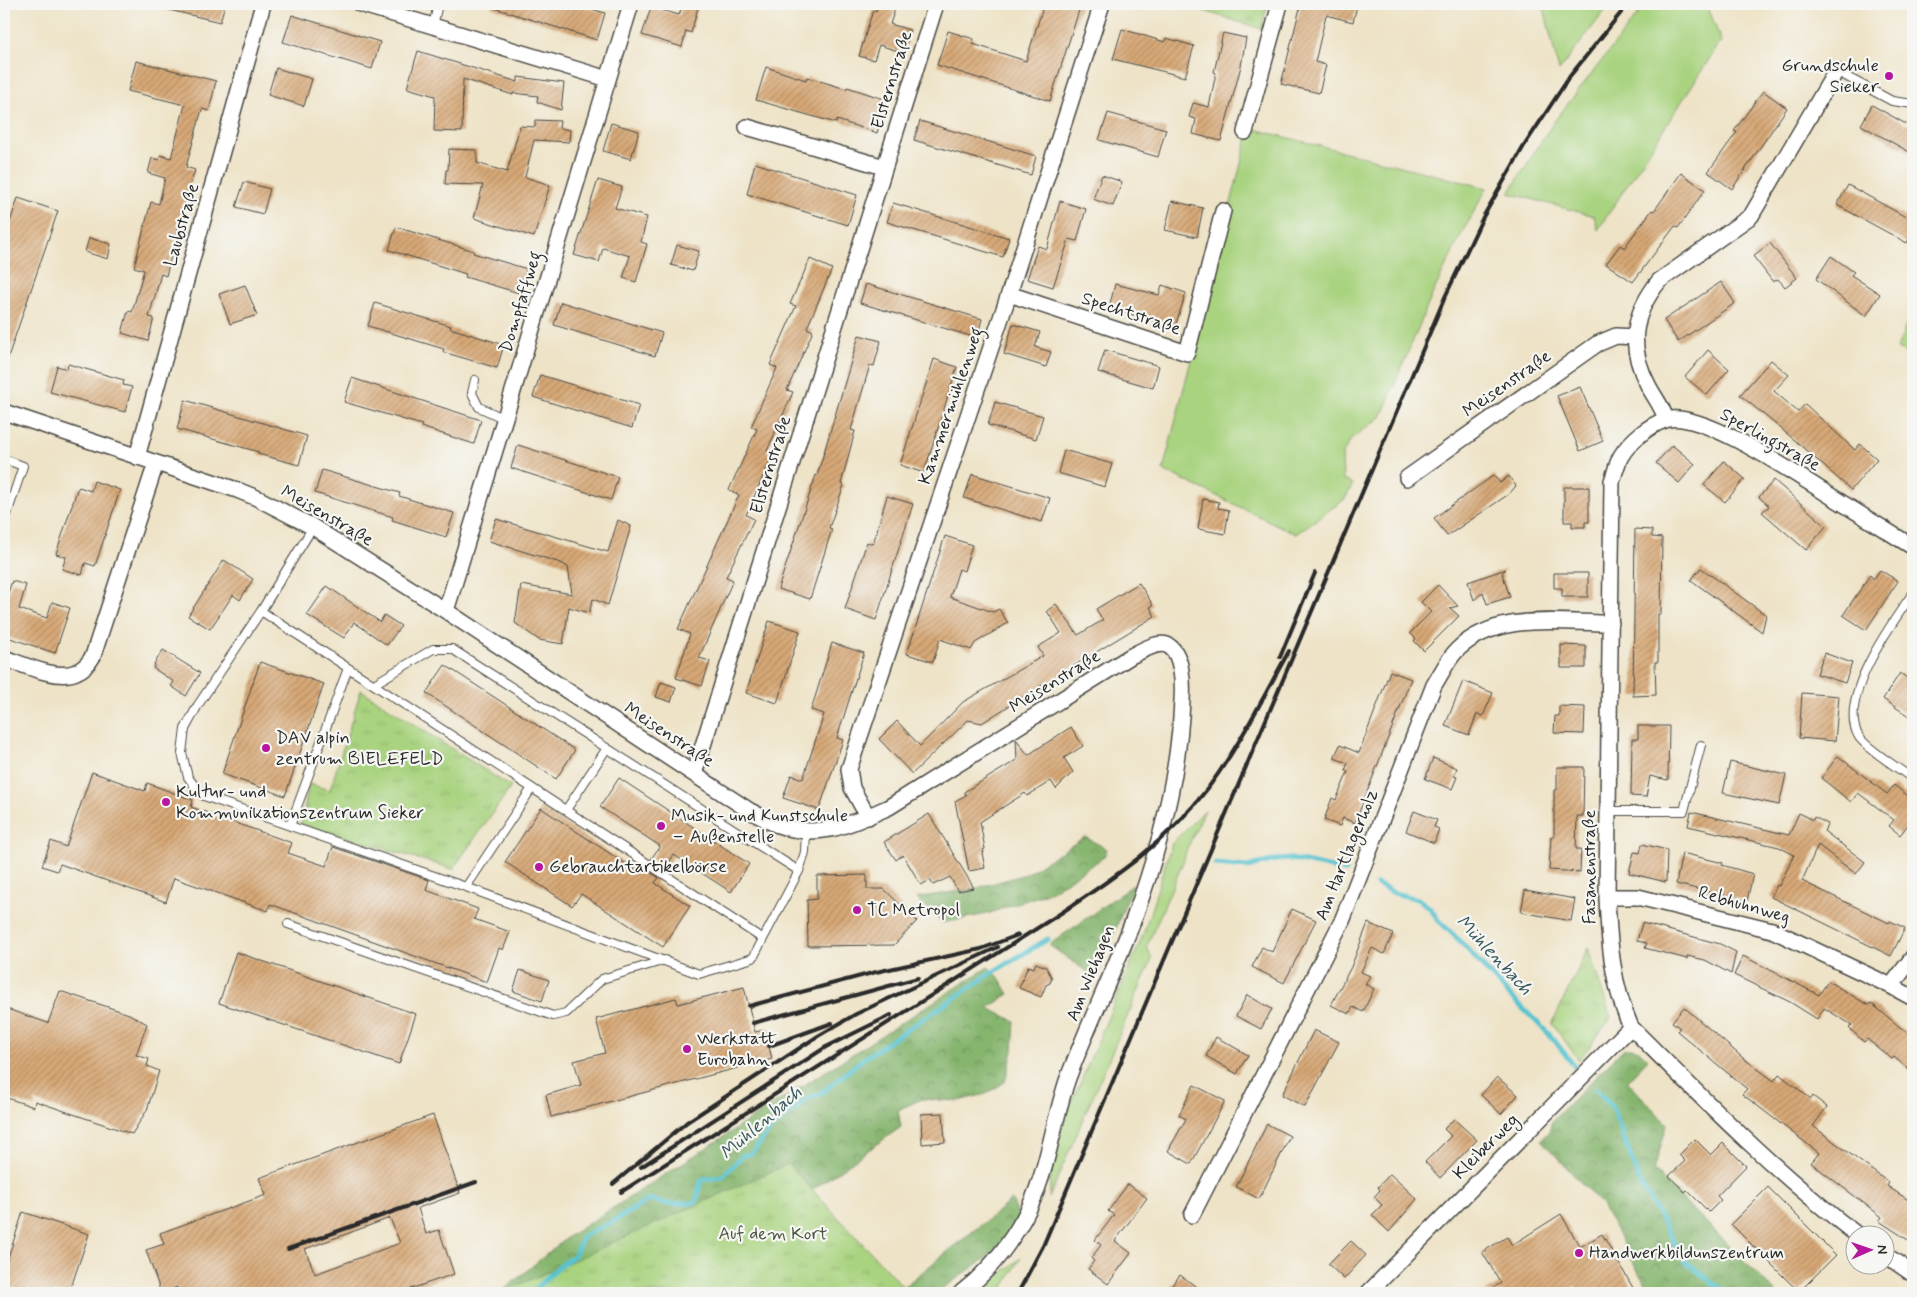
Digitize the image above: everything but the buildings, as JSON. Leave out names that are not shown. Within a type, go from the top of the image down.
[{"type":"street","name":"Laubstraße","points":[[137,457],[263,4]]},
{"type":"street","points":[[360,4],[608,79]]},
{"type":"street","name":"Dompfaffweg","points":[[446,611],[631,4]]},
{"type":"street","name":"Elsternstraße","points":[[694,774],[936,4]]},
{"type":"street","name":"Kammermühlenweg","points":[[868,817],[852,788],[849,769],[1009,294],[1102,4]]},
{"type":"street","points":[[1245,132],[1280,4]]},
{"type":"street","points":[[1666,420],[1661,406],[1642,374],[1636,358],[1635,337],[1643,308],[1650,292],[1659,281],[1751,216],[1836,71]]},
{"type":"street","points":[[746,127],[884,167]]},
{"type":"street","name":"Spechtstraße","points":[[1009,294],[1187,353],[1223,211]]},
{"type":"street","name":"Meisenstraße","points":[[1407,478],[1597,344],[1616,336],[1635,337]]},
{"type":"street","name":"Meisenstraße","points":[[4,412],[257,498],[314,527],[446,611],[750,811],[778,825],[806,832],[846,826],[889,807],[1131,656],[1150,647],[1160,644],[1167,645]]},
{"type":"street","name":"Sperlingstraße","points":[[1666,420],[1687,420],[1709,427],[1741,442],[1913,547]]},
{"type":"street","name":"Fasanenstraße","points":[[1666,420],[1648,429],[1630,444],[1620,457],[1612,481],[1607,897],[1610,946],[1615,983],[1631,1027],[1707,1104],[1769,1161],[1844,1224]]},
{"type":"street","points":[[4,658],[41,670],[61,674],[76,673],[88,664],[93,656],[156,463]]},
{"type":"street","name":"Am Hartlagerholz","points":[[1192,1215],[1342,921],[1434,685],[1455,651],[1472,637],[1511,624],[1611,623]]},
{"type":"street","name":"Am Wiehagen","points":[[961,1293],[993,1263],[1024,1218],[1034,1196],[1068,1079],[1133,920],[1158,842],[1177,751],[1183,686],[1181,667],[1176,653],[1167,645]]},
{"type":"street","name":"Rebhuhnweg","points":[[1607,897],[1638,897],[1772,930],[1913,998]]},
{"type":"street","points":[[1891,986],[1913,957]]},
{"type":"street","name":"Kleiberweg","points":[[1368,1293],[1631,1027]]},
{"type":"street","points":[[1894,1261],[1913,1274]]},
{"type":"lane","points":[[433,26],[438,4]]},
{"type":"lane","points":[[1836,71],[1892,101],[1913,104]]},
{"type":"lane","points":[[475,380],[472,394],[479,408],[505,419]]},
{"type":"lane","points":[[4,459],[23,466],[4,523]]},
{"type":"lane","points":[[314,527],[198,705],[185,729],[182,753],[188,777],[201,795],[466,887],[699,974],[753,958],[799,871],[804,852],[806,832]]},
{"type":"lane","points":[[1913,593],[1877,646],[1857,697],[1853,716],[1855,728],[1864,743],[1913,779]]},
{"type":"lane","points":[[261,611],[763,938]]},
{"type":"lane","points":[[374,684],[433,649],[452,649],[799,871]]},
{"type":"lane","points":[[290,826],[348,668]]},
{"type":"lane","points":[[1608,810],[1684,812],[1701,745]]},
{"type":"lane","points":[[566,810],[607,748]]},
{"type":"lane","points":[[466,887],[532,788]]},
{"type":"lane","points":[[288,924],[553,1016],[566,1013],[602,979],[665,960]]},
{"type":"green space","points":[[1182,4],[1268,4],[1261,29]]},
{"type":"green space","points":[[1543,4],[1610,4],[1559,71]]},
{"type":"green space","points":[[1646,4],[1707,4],[1721,41],[1598,230],[1594,216],[1509,193],[1553,123]]},
{"type":"green space","points":[[1250,128],[1487,188],[1461,235],[1432,295],[1381,417],[1352,438],[1342,455],[1343,480],[1353,484],[1345,499],[1296,534],[1163,470]]},
{"type":"green space","points":[[1913,306],[1913,356],[1897,349]]},
{"type":"green space","points":[[361,690],[511,787],[453,869],[301,824],[309,784],[330,790]]},
{"type":"green space","points":[[1205,810],[1147,946],[1152,959],[1049,1198],[1053,1147],[1143,935],[1172,843]]},
{"type":"green space","points":[[1085,837],[1107,849],[1104,857],[1050,892],[987,914],[942,923],[916,898],[977,888],[1026,874]]},
{"type":"green space","points":[[1133,885],[1096,978],[1049,945]]},
{"type":"green space","points":[[1588,948],[1611,1018],[1579,1060],[1552,1024]]},
{"type":"green space","points":[[988,967],[998,976],[1009,994],[988,1008],[1015,1021],[1013,1051],[1005,1082],[986,1094],[958,1101],[922,1099],[898,1110],[901,1127],[812,1190],[705,1252],[500,1293],[566,1238]]},
{"type":"green space","points":[[1624,1049],[1639,1050],[1648,1059],[1627,1081],[1667,1124],[1654,1170],[1776,1293],[1650,1293],[1602,1205],[1541,1140],[1549,1131],[1552,1121],[1619,1053]]},
{"type":"green space","name":"Auf dem Kort","points":[[788,1164],[909,1293],[501,1293]]},
{"type":"green space","points":[[1012,1200],[1022,1225],[985,1259],[936,1293],[896,1293]]},
{"type":"green space","points":[[1021,1258],[1000,1293],[975,1293]]},
{"type":"waterway","name":"Mühlenbach","points":[[1216,864],[1247,867],[1276,860],[1291,859],[1346,871]]},
{"type":"waterway","name":"Mühlenbach","points":[[1377,884],[1394,893],[1418,899],[1430,908],[1438,920],[1459,940],[1505,991],[1551,1036],[1575,1067]]},
{"type":"waterway","name":"Mühlenbach","points":[[532,1293],[560,1265],[574,1256],[583,1236],[616,1220],[650,1199],[664,1204],[692,1203],[697,1200],[700,1184],[703,1179],[722,1177],[743,1155],[751,1154],[771,1129],[807,1099],[820,1094],[863,1059],[993,972],[1048,939]]},
{"type":"waterway","name":"Mühlenbach","points":[[1596,1089],[1612,1107],[1638,1179],[1686,1262],[1726,1293]]},
{"type":"railway","points":[[1018,1293],[1043,1246],[1445,297],[1483,217],[1524,146],[1570,76],[1628,4]]},
{"type":"railway","points":[[1280,657],[1315,573]]},
{"type":"railway","points":[[621,1192],[1058,915],[1139,858],[1192,807],[1220,772],[1289,651]]},
{"type":"railway","points":[[749,1006],[876,972],[981,949],[1018,935]]},
{"type":"railway","points":[[613,1184],[687,1122],[818,1036],[856,1014],[998,947]]},
{"type":"railway","points":[[753,1023],[918,978]]},
{"type":"railway","points":[[641,1167],[826,1047],[891,1015]]},
{"type":"railway","points":[[769,1046],[832,1023]]},
{"type":"railway","points":[[288,1249],[476,1182]]},
{"type":"place","name":"Grundschule Sieker","points":[[1889,76]]},
{"type":"place","name":"DAV alpin zentrum BIELEFELD","points":[[266,748]]},
{"type":"place","name":"Kultur- und Kommunikationszentrum Sieker","points":[[166,802]]},
{"type":"place","name":"Musik- und Kunstschule – Außenstelle","points":[[661,826]]},
{"type":"place","name":"Gebrauchtartikelbörse","points":[[539,867]]},
{"type":"place","name":"TC Metropol","points":[[857,910]]},
{"type":"place","name":"Werkstatt Eurobahn","points":[[687,1049]]},
{"type":"place","name":"Handwerkbildunszentrum","points":[[1579,1253]]}]
